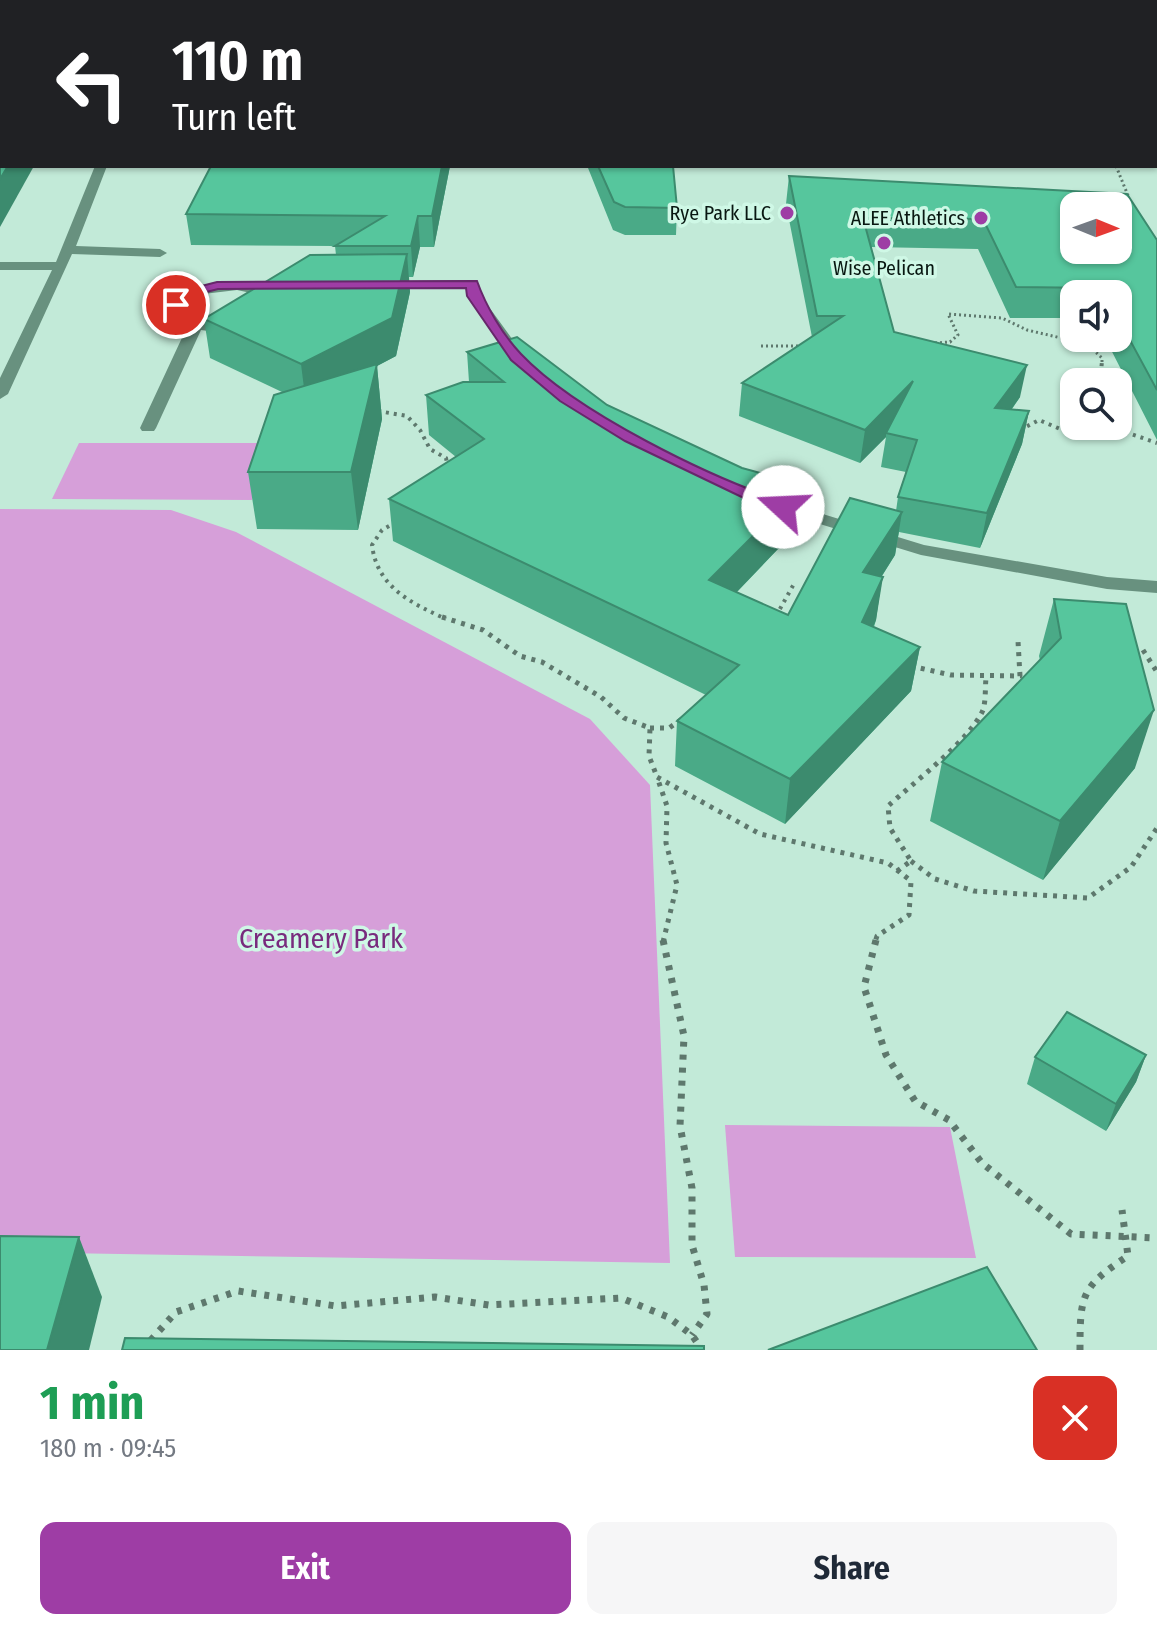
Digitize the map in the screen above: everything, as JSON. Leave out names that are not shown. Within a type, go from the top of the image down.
[{"type":"street","points":[[0,394],[61,266],[100,168]]},
{"type":"street","points":[[67,250],[160,253]]},
{"type":"street","points":[[0,266],[61,266]]},
{"type":"street","points":[[366,285],[472,284],[474,296],[516,357],[536,373]]},
{"type":"street","points":[[245,286],[256,290],[266,301],[257,315],[232,324],[196,324],[179,317],[175,311],[182,298],[203,288],[245,286],[305,286]]},
{"type":"street","points":[[148,428],[196,324]]},
{"type":"street","points":[[755,498],[921,550],[1107,583],[1157,587]]},
{"type":"path","points":[[1117,168],[1126,192]]},
{"type":"path","points":[[932,343],[950,342],[958,335],[948,314],[1002,318],[1027,330],[1060,338]]},
{"type":"path","points":[[761,346],[813,347]]},
{"type":"path","points":[[364,411],[407,416],[430,449],[446,458],[451,479]]},
{"type":"path","points":[[1013,435],[1039,420],[1060,430]]},
{"type":"path","points":[[422,435],[434,431]]},
{"type":"path","points":[[1132,434],[1157,443]]},
{"type":"path","points":[[410,515],[382,530],[372,545],[374,562],[393,590],[413,604],[446,619],[483,630],[520,656],[542,662],[601,697],[624,718],[650,728],[669,728],[696,711]]},
{"type":"path","points":[[773,623],[795,582]]},
{"type":"path","points":[[907,664],[951,675],[986,678],[1020,676],[1018,641]]},
{"type":"path","points":[[1143,650],[1157,672]]},
{"type":"path","points":[[986,678],[983,711],[971,731],[888,806],[890,828],[911,861],[935,879],[974,891],[1088,898],[1131,867],[1157,828]]},
{"type":"path","points":[[650,728],[649,756],[667,806],[666,843],[677,885],[663,941],[684,1036],[680,1126],[692,1188],[692,1245],[704,1285],[707,1314],[692,1335]]},
{"type":"path","points":[[657,777],[760,834],[888,863],[911,881],[909,915],[877,936],[864,987],[886,1055],[915,1101],[949,1120],[982,1163],[1071,1234],[1157,1238]]},
{"type":"path","points":[[897,871],[911,861]]},
{"type":"path","points":[[1080,1350],[1080,1307],[1092,1279],[1128,1256],[1128,1237],[1122,1210]]},
{"type":"path","points":[[142,1350],[176,1312],[238,1291],[336,1306],[435,1297],[489,1305],[621,1298],[668,1317],[692,1335],[702,1350]]},
{"type":"green space","points":[[79,443],[270,443],[252,500],[52,499]]},
{"type":"green space","name":"Creamery Park","points":[[0,509],[171,510],[236,532],[590,719],[650,785],[670,1263],[0,1252]]},
{"type":"green space","points":[[725,1125],[950,1127],[976,1258],[735,1257]]},
{"type":"building","points":[[210,168],[442,168],[432,216],[418,216],[411,246],[335,246],[385,216],[186,214]]},
{"type":"building","points":[[599,168],[673,168],[677,208],[625,207],[614,202]]},
{"type":"building","points":[[789,176],[1089,192],[1060,192],[1060,264],[1132,264],[1132,202],[1157,240],[1157,390],[1132,344],[1132,280],[1060,280],[1060,288],[1016,287],[983,219],[863,218],[894,332],[1027,365],[995,408],[1029,411],[987,513],[898,497],[917,440],[886,433],[913,381],[865,430],[742,383],[843,316],[817,316]]},
{"type":"building","points":[[407,254],[392,318],[301,364],[204,319],[310,255]]},
{"type":"building","points":[[517,337],[607,405],[742,468],[804,485],[709,580],[788,615],[850,498],[902,512],[863,572],[883,577],[862,622],[920,647],[790,779],[677,721],[739,665],[389,499],[484,439],[426,395],[463,382],[504,382],[467,352]]},
{"type":"building","points":[[377,364],[351,472],[248,472],[274,395]]},
{"type":"building","points":[[1054,599],[1126,604],[1154,710],[1060,821],[942,762],[1061,638]]},
{"type":"building","points":[[1067,1012],[1146,1055],[1116,1104],[1035,1057]]},
{"type":"building","points":[[0,1236],[79,1237],[47,1350],[0,1350]]},
{"type":"building","points":[[987,1267],[1037,1350],[768,1350]]},
{"type":"building","points":[[125,1338],[704,1346],[704,1350],[122,1350]]},
{"type":"place","name":"Rye Park LLC","points":[[787,213]]},
{"type":"place","name":"ALEE Athletics","points":[[981,218]]},
{"type":"place","name":"Wise Pelican","points":[[884,243]]},
{"type":"route","points":[[176,305],[191,292],[217,286],[472,284],[474,296],[516,357],[565,398],[630,438],[755,498],[783,507]]}]
